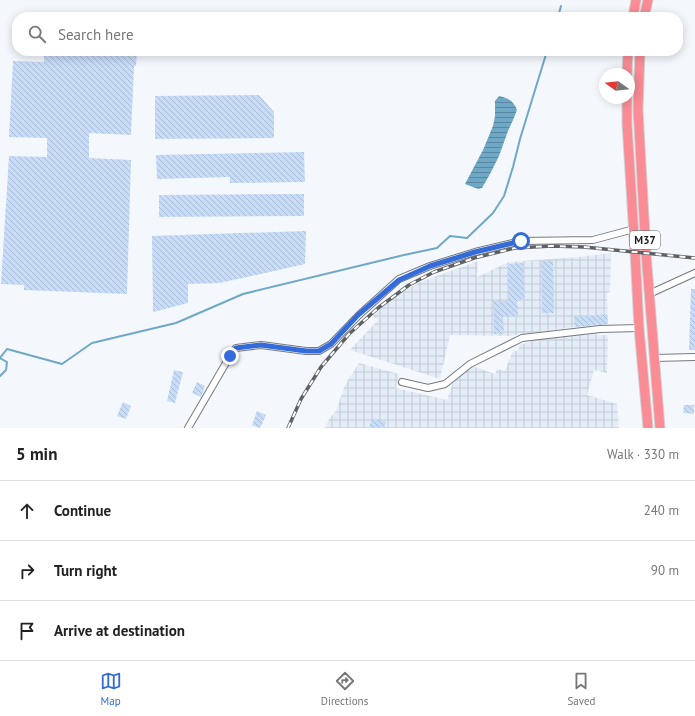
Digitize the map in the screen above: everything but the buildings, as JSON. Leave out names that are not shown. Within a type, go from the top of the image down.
[{"type":"highway","points":[[634,12],[636,0]]},
{"type":"highway","points":[[645,12],[648,0]]},
{"type":"highway","points":[[627,68],[628,56]]},
{"type":"highway","name":"M37","points":[[640,56],[638,110],[649,294],[660,428]]},
{"type":"highway","name":"M37","points":[[627,104],[639,328],[647,424]]},
{"type":"highway","points":[[647,424],[659,418]]},
{"type":"street","points":[[188,428],[236,348],[261,345],[306,351],[319,351],[331,344],[358,315],[399,280],[430,266],[475,252],[521,241],[593,240],[634,229]]},
{"type":"street","points":[[649,294],[695,273]]},
{"type":"street","points":[[402,382],[428,388],[445,384],[470,364],[522,338],[600,329],[639,328]]},
{"type":"street","points":[[654,358],[695,357]]},
{"type":"shaded area","points":[[611,253],[610,292],[607,293],[608,324],[508,336],[450,335],[440,379],[350,350],[378,320],[372,315],[402,292],[420,282],[478,261],[477,277],[509,262]]},
{"type":"shaded area","points":[[595,331],[597,335],[608,335],[607,373],[594,370],[587,395],[617,404],[619,428],[325,428],[329,419],[336,411],[345,385],[359,363],[399,374],[396,388],[447,400],[454,379],[472,366],[495,374],[497,369],[505,371],[513,350],[518,351],[519,345],[536,340]]},
{"type":"water","points":[[499,96],[510,100],[517,110],[499,156],[482,188],[478,189],[465,184],[483,150],[493,126],[495,101]]},
{"type":"waterway","points":[[559,12],[561,6]]},
{"type":"waterway","points":[[0,376],[6,370],[7,362],[0,358],[7,349],[62,364],[92,343],[176,323],[243,294],[437,248],[450,236],[467,238],[493,213],[504,196],[545,56]]},
{"type":"railway","points":[[288,428],[301,399],[321,367],[349,334],[378,308],[409,285],[434,272],[474,258],[515,248],[552,246],[584,247],[695,258]]},
{"type":"route","points":[[230,356],[236,348],[261,345],[306,351],[319,351],[331,344],[358,315],[399,280],[430,266],[475,252],[521,241]]}]
